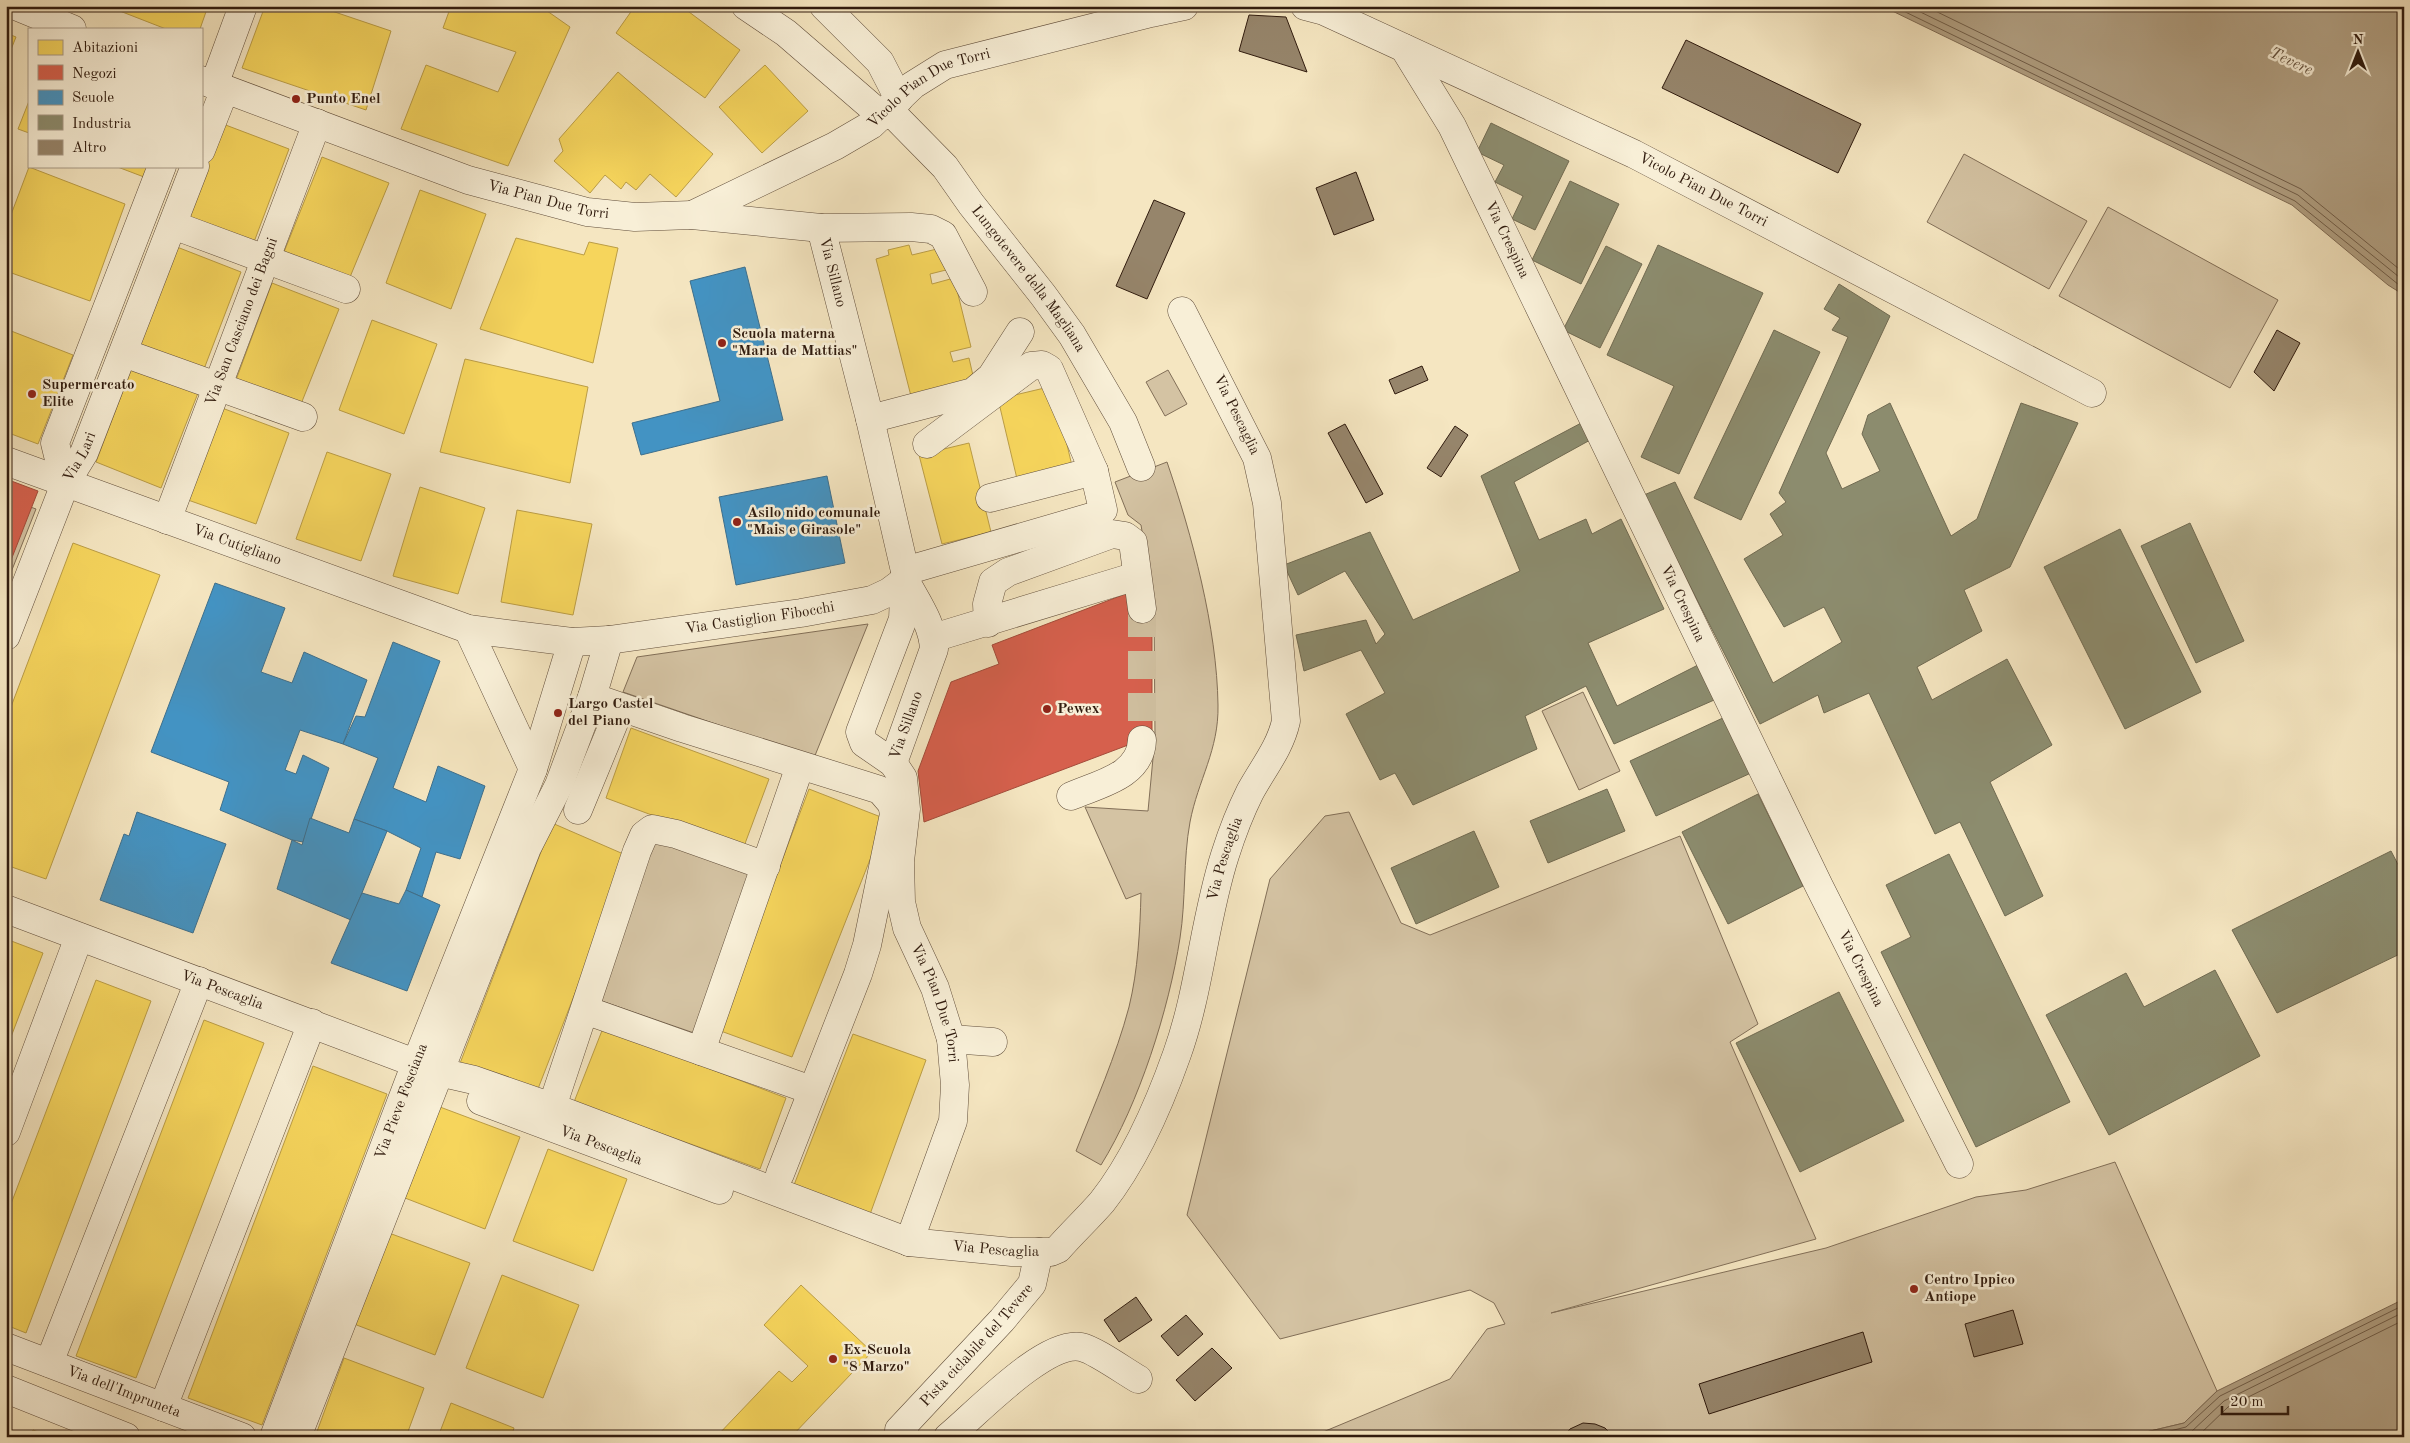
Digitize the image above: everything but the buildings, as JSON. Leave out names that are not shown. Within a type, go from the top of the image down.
[{"type":"street","points":[[16,6],[70,28]]},
{"type":"street","points":[[202,145],[213,85],[243,6]]},
{"type":"street","points":[[744,6],[851,111]]},
{"type":"street","name":"Lungotevere della Magliana","points":[[744,6],[786,33],[890,108],[945,167],[971,204],[1072,335],[1123,422],[1141,467]]},
{"type":"street","name":"Lungotevere della Magliana","points":[[824,6],[880,62]]},
{"type":"street","name":"Lungotevere della Magliana","points":[[849,6],[866,27],[880,62],[890,108]]},
{"type":"street","name":"Vicolo Pian Due Torri","points":[[692,215],[835,146],[871,125],[913,85],[945,65],[1184,6]]},
{"type":"street","name":"Vicolo Pian Due Torri","points":[[1305,6],[1324,11],[1634,154],[2092,393]]},
{"type":"street","name":"Via Crespina","points":[[1404,48],[1452,126],[1819,886],[1959,1164]]},
{"type":"street","name":"Via Pian Due Torri","points":[[213,85],[468,180],[553,204],[618,216],[654,218],[692,215],[821,228],[911,227],[931,229],[943,235],[973,292]]},
{"type":"street","name":"Via San Casciano dei Bagni","points":[[168,520],[317,123]]},
{"type":"street","points":[[65,484],[55,443],[161,168]]},
{"type":"street","name":"Via Lari","points":[[6,636],[65,484],[84,453],[194,168]]},
{"type":"street","points":[[173,225],[346,289]]},
{"type":"street","name":"Via Sillano","points":[[821,228],[870,419],[905,575],[933,638],[934,649],[893,763],[864,743],[860,732],[902,618],[905,575]]},
{"type":"street","name":"Via Pescaglia","points":[[6,909],[427,1068],[474,1080],[552,1107],[909,1242],[1039,1252],[1052,1252],[1058,1249],[1101,1202],[1125,1168],[1144,1132],[1178,1054],[1198,970],[1210,906],[1237,820],[1260,774],[1277,748],[1286,722],[1267,503],[1257,458],[1182,311]]},
{"type":"street","points":[[870,419],[973,392],[992,377],[1020,332]]},
{"type":"street","points":[[124,353],[302,418]]},
{"type":"street","name":"Via Castiglion Fibocchi","points":[[609,640],[801,613],[872,600],[889,592],[905,575],[1098,514],[1102,510],[1103,504],[1094,471],[1049,369],[1042,365],[1031,366],[927,444]]},
{"type":"street","name":"Via Cutigliano","points":[[6,461],[468,629]]},
{"type":"street","points":[[990,498],[1094,471]]},
{"type":"street","points":[[988,622],[986,604],[993,582],[1008,572],[1112,534],[1125,536],[1133,542],[1142,609]]},
{"type":"street","points":[[933,638],[1130,578],[1137,578]]},
{"type":"street","points":[[468,629],[572,642],[609,640],[592,697],[620,708],[880,790],[892,804],[894,814],[867,945],[847,1002],[811,1090],[780,1174]]},
{"type":"street","points":[[468,629],[532,768]]},
{"type":"street","points":[[532,768],[572,642]]},
{"type":"street","name":"Via Pieve Fosciana","points":[[274,1437],[427,1068],[526,848],[559,785],[592,697]]},
{"type":"street","points":[[578,810],[620,708]]},
{"type":"street","points":[[1071,796],[1117,778],[1128,770],[1137,761],[1142,751],[1142,740]]},
{"type":"street","name":"Via Pian Due Torri","points":[[893,763],[903,778],[906,809],[900,861],[901,902],[907,928],[935,988],[951,1039],[955,1085],[953,1121],[909,1242]]},
{"type":"street","points":[[701,1051],[800,766]]},
{"type":"street","name":"Via Pieve Fosciana","points":[[297,1437],[532,768]]},
{"type":"street","points":[[552,1107],[637,851],[644,835],[652,829],[676,834],[766,866]]},
{"type":"street","points":[[6,1132],[79,937]]},
{"type":"street","points":[[49,1363],[199,981]]},
{"type":"street","points":[[585,1010],[811,1090]]},
{"type":"street","points":[[163,1407],[312,1023]]},
{"type":"street","points":[[951,1039],[993,1042]]},
{"type":"street","name":"Via Pescaglia","points":[[427,1068],[468,1097],[887,1253],[909,1242]]},
{"type":"street","name":"Pista ciclabile del Tevere","points":[[903,1433],[1032,1284],[1039,1252]]},
{"type":"street","points":[[948,1437],[1026,1368],[1071,1345],[1084,1347],[1138,1379]]},
{"type":"street","name":"Via dell'Impruneta","points":[[6,1347],[242,1437]]},
{"type":"street","points":[[6,1389],[126,1437]]},
{"type":"shaded area","points":[[1964,154],[2087,221],[2049,289],[1927,222]]},
{"type":"shaded area","points":[[2108,207],[2278,300],[2230,388],[2059,296]]},
{"type":"shaded area","points":[[1168,370],[1187,404],[1165,416],[1146,382]]},
{"type":"shaded area","points":[[1167,462],[1202,582],[1217,675],[1217,721],[1212,751],[1190,822],[1186,851],[1182,924],[1168,995],[1151,1055],[1140,1085],[1115,1141],[1101,1165],[1076,1151],[1112,1061],[1129,1007],[1135,979],[1141,893],[1126,899],[1085,807],[1148,811],[1155,737],[1154,604],[1141,525],[1128,515],[1115,482]]},
{"type":"shaded area","points":[[6,498],[36,509],[6,585]]},
{"type":"shaded area","points":[[868,624],[814,758],[623,692],[637,657]]},
{"type":"shaded area","points":[[1583,692],[1620,771],[1579,790],[1542,711]]},
{"type":"shaded area","points":[[1349,812],[1401,923],[1430,935],[1680,836],[1758,1024],[1730,1042],[1816,1239],[1551,1313],[1826,1248],[1976,1197],[2026,1190],[2115,1162],[2217,1391],[2184,1423],[2125,1437],[1311,1437],[1450,1379],[1487,1329],[1505,1324],[1494,1303],[1470,1290],[1280,1339],[1187,1215],[1270,879],[1325,816]]},
{"type":"shaded area","points":[[651,839],[751,873],[694,1033],[593,998]]},
{"type":"water","name":"Tevere","points":[[1882,6],[2404,6],[2404,295],[2388,285],[2292,205]]},
{"type":"water","points":[[2404,1299],[2404,1437],[2125,1437],[2184,1423],[2217,1391]]},
{"type":"tunnel","points":[[1142,609],[1142,740]]},
{"type":"place","name":"Punto Enel","points":[[296,99]]},
{"type":"place","name":"Scuola materna \"Maria de Mattias\"","points":[[722,343]]},
{"type":"place","name":"Supermercato Elite","points":[[32,394]]},
{"type":"place","name":"Asilo nido comunale \"Mais e Girasole\"","points":[[737,522]]},
{"type":"place","name":"Pewex","points":[[1047,709]]},
{"type":"place","name":"Largo Castel del Piano","points":[[558,713]]},
{"type":"place","name":"Centro Ippico Antiope","points":[[1914,1289]]},
{"type":"place","name":"Ex-Scuola \"8 Marzo\"","points":[[833,1359]]}]
